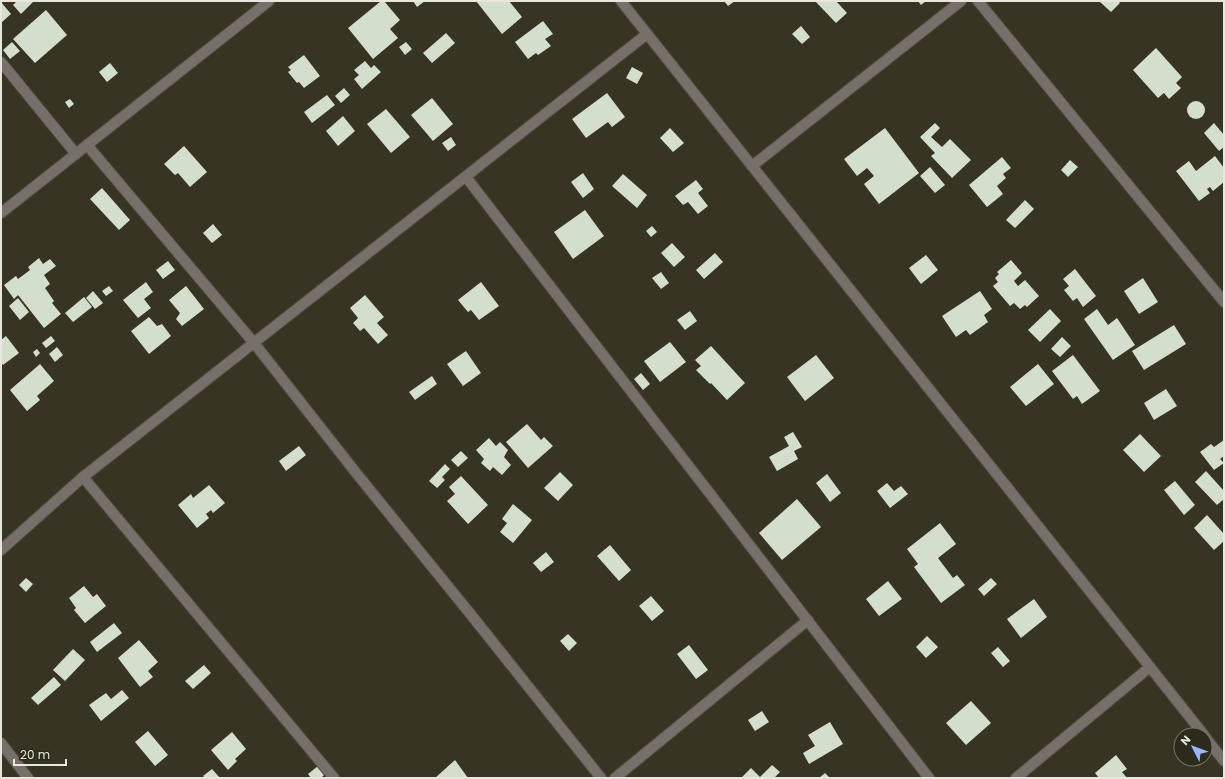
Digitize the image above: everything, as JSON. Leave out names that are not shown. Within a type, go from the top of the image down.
[{"type":"street","points":[[1,213],[269,1]]},
{"type":"street","points":[[621,1],[1197,727]]},
{"type":"street","points":[[752,166],[961,1]]},
{"type":"street","points":[[978,1],[1224,302]]},
{"type":"street","points":[[1,550],[83,477],[647,34]]},
{"type":"street","points":[[1,62],[76,154]]},
{"type":"street","points":[[87,145],[254,344],[601,778]]},
{"type":"street","points":[[466,177],[929,778]]},
{"type":"street","points":[[83,477],[334,778]]},
{"type":"street","points":[[615,778],[808,620]]},
{"type":"street","points":[[1016,778],[1150,667]]},
{"type":"street","points":[[1,743],[28,778]]},
{"type":"street","points":[[1213,747],[1224,761]]},
{"type":"building","points":[[17,1],[34,1],[21,14],[13,5]]},
{"type":"building","points":[[381,1],[384,1],[400,20],[390,29],[398,38],[373,59],[348,28]]},
{"type":"building","points":[[413,1],[425,1],[417,7]]},
{"type":"building","points":[[476,1],[509,1],[522,17],[502,34]]},
{"type":"building","points":[[724,1],[735,1],[728,6]]},
{"type":"building","points":[[815,1],[836,1],[847,13],[836,23]]},
{"type":"building","points":[[918,1],[926,1],[921,5]]},
{"type":"building","points":[[1099,1],[1118,1],[1120,3],[1111,12]]},
{"type":"building","points":[[1,2],[11,14],[1,23]]},
{"type":"building","points":[[46,10],[67,35],[35,63],[13,39]]},
{"type":"building","points":[[543,21],[553,34],[545,39],[551,46],[538,55],[536,53],[528,59],[515,42]]},
{"type":"building","points":[[801,26],[810,37],[802,44],[792,34]]},
{"type":"building","points":[[446,33],[455,43],[432,63],[423,53]]},
{"type":"building","points":[[12,42],[20,51],[10,59],[3,50]]},
{"type":"building","points":[[406,42],[412,49],[405,55],[399,47]]},
{"type":"building","points":[[1156,48],[1182,77],[1176,83],[1181,88],[1169,99],[1164,93],[1158,98],[1133,70]]},
{"type":"building","points":[[304,55],[320,76],[304,88],[299,82],[297,83],[288,72],[291,70],[288,67]]},
{"type":"building","points":[[365,61],[371,68],[374,65],[381,72],[362,89],[354,79],[359,75],[354,70]]},
{"type":"building","points":[[110,63],[118,73],[107,82],[99,72]]},
{"type":"building","points":[[632,67],[643,73],[637,84],[626,78]]},
{"type":"building","points":[[344,88],[350,95],[341,103],[335,96]]},
{"type":"building","points":[[607,93],[625,117],[612,127],[608,122],[586,138],[572,119]]},
{"type":"building","points":[[327,95],[335,105],[312,123],[304,112]]},
{"type":"building","points":[[432,98],[453,124],[433,141],[411,115]]},
{"type":"building","points":[[70,99],[74,104],[69,108],[65,102]]},
{"type":"building","points":[[1196,101],[1202,104],[1205,110],[1202,116],[1196,119],[1190,116],[1187,110],[1190,104]]},
{"type":"building","points":[[386,109],[410,137],[391,153],[367,124]]},
{"type":"building","points":[[343,116],[355,131],[338,146],[326,131]]},
{"type":"building","points":[[935,123],[940,128],[931,137],[942,147],[950,139],[971,160],[952,178],[931,156],[935,153],[920,137]]},
{"type":"building","points":[[1214,123],[1224,135],[1224,147],[1219,151],[1204,133]]},
{"type":"building","points":[[670,128],[684,143],[673,152],[660,138]]},
{"type":"building","points":[[885,128],[919,173],[879,204],[864,184],[874,176],[867,168],[857,176],[844,159]]},
{"type":"building","points":[[451,137],[456,145],[448,151],[442,143]]},
{"type":"building","points":[[184,146],[207,172],[190,187],[178,173],[175,175],[164,164]]},
{"type":"building","points":[[1215,156],[1224,168],[1224,182],[1213,191],[1210,187],[1207,189],[1210,193],[1199,201],[1176,171],[1189,161],[1196,171]]},
{"type":"building","points":[[1002,157],[1011,168],[1003,174],[1006,178],[997,186],[1003,194],[987,207],[969,185]]},
{"type":"building","points":[[1070,160],[1078,167],[1068,177],[1061,170]]},
{"type":"building","points":[[930,167],[945,185],[935,193],[920,176]]},
{"type":"building","points":[[583,173],[594,189],[583,198],[571,182]]},
{"type":"building","points":[[623,174],[647,195],[637,208],[612,186]]},
{"type":"building","points":[[696,180],[703,189],[698,193],[708,206],[698,214],[688,202],[683,205],[675,196]]},
{"type":"building","points":[[102,188],[130,220],[119,230],[90,199]]},
{"type":"building","points":[[1025,200],[1034,209],[1015,228],[1006,220]]},
{"type":"building","points":[[585,210],[604,236],[573,259],[554,232]]},
{"type":"building","points":[[213,224],[222,235],[212,243],[203,233]]},
{"type":"building","points":[[652,226],[657,232],[651,237],[646,231]]},
{"type":"building","points":[[672,243],[685,257],[674,267],[661,253]]},
{"type":"building","points":[[715,253],[723,262],[704,279],[696,270]]},
{"type":"building","points":[[926,255],[938,270],[921,284],[909,268]]},
{"type":"building","points":[[39,258],[43,264],[50,259],[56,266],[44,275],[50,284],[45,288],[54,301],[52,303],[61,314],[44,328],[18,295],[14,299],[4,285],[16,276],[18,279],[30,270],[28,267]]},
{"type":"building","points":[[1011,260],[1022,273],[1014,281],[1018,286],[1025,280],[1039,296],[1027,307],[1025,305],[1020,309],[1014,303],[1010,306],[993,286],[998,282],[995,278],[999,274],[997,272]]},
{"type":"building","points":[[168,261],[175,270],[163,279],[156,270]]},
{"type":"building","points":[[1075,269],[1096,296],[1083,307],[1077,298],[1073,301],[1064,290],[1069,286],[1063,279]]},
{"type":"building","points":[[661,272],[669,283],[661,289],[652,278]]},
{"type":"building","points":[[1143,278],[1158,302],[1139,314],[1124,291]]},
{"type":"building","points":[[146,282],[153,292],[144,299],[151,308],[138,318],[123,300]]},
{"type":"building","points":[[481,282],[499,306],[479,320],[471,310],[468,312],[458,300]]},
{"type":"building","points":[[109,286],[113,291],[106,296],[102,291]]},
{"type":"building","points":[[186,286],[204,309],[182,326],[176,319],[180,313],[169,300]]},
{"type":"building","points":[[93,291],[103,303],[95,309],[86,298]]},
{"type":"building","points":[[980,291],[992,309],[984,315],[988,322],[970,335],[966,330],[956,337],[942,316]]},
{"type":"building","points":[[365,295],[384,317],[377,323],[388,335],[378,344],[364,328],[360,331],[353,323],[358,318],[350,308]]},
{"type":"building","points":[[84,297],[92,307],[73,322],[65,313]]},
{"type":"building","points":[[18,298],[29,312],[20,320],[9,306]]},
{"type":"building","points":[[1050,309],[1061,321],[1040,342],[1028,330]]},
{"type":"building","points":[[1097,309],[1108,325],[1117,318],[1135,345],[1113,360],[1084,319]]},
{"type":"building","points":[[690,311],[697,321],[685,330],[677,320]]},
{"type":"building","points":[[149,317],[157,326],[162,324],[171,336],[149,354],[131,331]]},
{"type":"building","points":[[1174,325],[1186,344],[1144,370],[1132,351]]},
{"type":"building","points":[[6,336],[19,353],[3,365],[1,362],[1,340]]},
{"type":"building","points":[[51,336],[55,341],[46,348],[42,343]]},
{"type":"building","points":[[1062,337],[1071,346],[1060,357],[1051,349]]},
{"type":"building","points":[[670,342],[686,362],[660,382],[644,361]]},
{"type":"building","points":[[711,346],[745,383],[727,400],[696,370],[701,366],[695,360]]},
{"type":"building","points":[[57,347],[63,355],[55,362],[49,354]]},
{"type":"building","points":[[37,349],[40,353],[36,357],[33,352]]},
{"type":"building","points":[[466,351],[481,373],[463,386],[447,364]]},
{"type":"building","points":[[816,355],[834,378],[805,401],[787,377]]},
{"type":"building","points":[[1073,355],[1100,391],[1082,404],[1077,396],[1073,399],[1052,371]]},
{"type":"building","points":[[40,364],[54,381],[37,396],[40,400],[27,411],[10,390]]},
{"type":"building","points":[[1038,364],[1054,384],[1026,406],[1010,387]]},
{"type":"building","points":[[641,373],[650,384],[643,390],[634,379]]},
{"type":"building","points":[[432,376],[437,384],[415,400],[409,392]]},
{"type":"building","points":[[1166,389],[1177,406],[1154,420],[1144,403]]},
{"type":"building","points":[[527,424],[541,440],[544,437],[553,446],[528,468],[506,442]]},
{"type":"building","points":[[793,432],[802,447],[794,451],[798,459],[777,471],[769,457],[789,446],[784,437]]},
{"type":"building","points":[[1140,434],[1161,456],[1144,472],[1123,450]]},
{"type":"building","points":[[489,438],[496,446],[500,442],[508,450],[504,457],[511,465],[502,475],[493,467],[490,471],[481,463],[484,459],[476,450]]},
{"type":"building","points":[[1224,440],[1224,456],[1220,459],[1224,463],[1214,470],[1200,452],[1211,444],[1214,447]]},
{"type":"building","points":[[299,446],[306,455],[286,471],[279,461]]},
{"type":"building","points":[[461,451],[468,458],[458,467],[451,460]]},
{"type":"building","points":[[445,464],[450,469],[442,477],[445,480],[437,488],[429,481]]},
{"type":"building","points":[[1206,471],[1224,491],[1224,499],[1217,505],[1195,482]]},
{"type":"building","points":[[560,472],[573,485],[558,501],[544,488]]},
{"type":"building","points":[[827,474],[841,493],[830,502],[816,483]]},
{"type":"building","points":[[461,476],[488,505],[468,524],[447,501],[455,494],[449,487]]},
{"type":"building","points":[[1175,481],[1195,505],[1184,515],[1164,490]]},
{"type":"building","points":[[887,483],[894,491],[901,486],[908,494],[890,508],[877,491]]},
{"type":"building","points":[[209,485],[225,503],[213,513],[211,510],[206,514],[209,518],[197,528],[178,505],[191,494],[193,498]]},
{"type":"building","points":[[797,499],[821,527],[782,560],[759,533]]},
{"type":"building","points":[[513,504],[532,520],[513,543],[500,532],[507,523],[502,519]]},
{"type":"building","points":[[1207,515],[1224,534],[1224,541],[1214,550],[1194,528]]},
{"type":"building","points":[[940,523],[956,544],[938,558],[953,578],[957,575],[965,585],[941,603],[914,567],[918,564],[907,549]]},
{"type":"building","points":[[610,545],[631,570],[619,581],[597,556]]},
{"type":"building","points":[[546,552],[554,562],[541,572],[533,563]]},
{"type":"building","points":[[26,578],[33,584],[26,592],[19,585]]},
{"type":"building","points":[[991,578],[997,584],[984,596],[978,589]]},
{"type":"building","points":[[888,581],[902,599],[879,616],[866,599]]},
{"type":"building","points":[[84,586],[93,597],[97,594],[106,606],[85,623],[74,610],[76,608],[69,598]]},
{"type":"building","points":[[651,596],[664,611],[652,621],[639,606]]},
{"type":"building","points":[[1034,599],[1047,617],[1021,638],[1007,619]]},
{"type":"building","points":[[114,623],[122,633],[97,652],[90,642]]},
{"type":"building","points":[[568,634],[577,643],[569,651],[560,641]]},
{"type":"building","points":[[927,636],[938,647],[926,658],[916,647]]},
{"type":"building","points":[[139,640],[158,662],[148,671],[153,677],[140,687],[118,658]]},
{"type":"building","points":[[689,645],[708,670],[696,679],[677,654]]},
{"type":"building","points":[[998,647],[1010,661],[1003,667],[991,653]]},
{"type":"building","points":[[73,649],[85,660],[65,681],[53,670]]},
{"type":"building","points":[[204,665],[211,673],[193,689],[185,681]]},
{"type":"building","points":[[54,677],[61,685],[38,705],[31,698]]},
{"type":"building","points":[[122,690],[129,698],[101,721],[89,705],[106,693],[111,699]]},
{"type":"building","points":[[971,701],[991,723],[966,745],[946,723]]},
{"type":"building","points":[[762,711],[769,722],[755,731],[748,720]]},
{"type":"building","points":[[830,722],[843,744],[809,764],[803,753],[815,746],[808,735]]},
{"type":"building","points":[[148,731],[168,755],[155,766],[135,742]]},
{"type":"building","points":[[232,732],[246,749],[235,759],[237,761],[228,770],[211,750]]},
{"type":"building","points":[[1116,755],[1127,769],[1122,772],[1127,778],[1099,778],[1095,773]]},
{"type":"building","points":[[455,760],[468,778],[435,778]]},
{"type":"building","points":[[772,765],[780,772],[774,778],[741,778],[751,768],[760,777]]},
{"type":"building","points":[[318,766],[325,774],[321,778],[311,778],[308,774]]},
{"type":"building","points":[[212,769],[220,778],[205,778],[203,776]]},
{"type":"building","points":[[825,773],[830,778],[819,778]]}]
